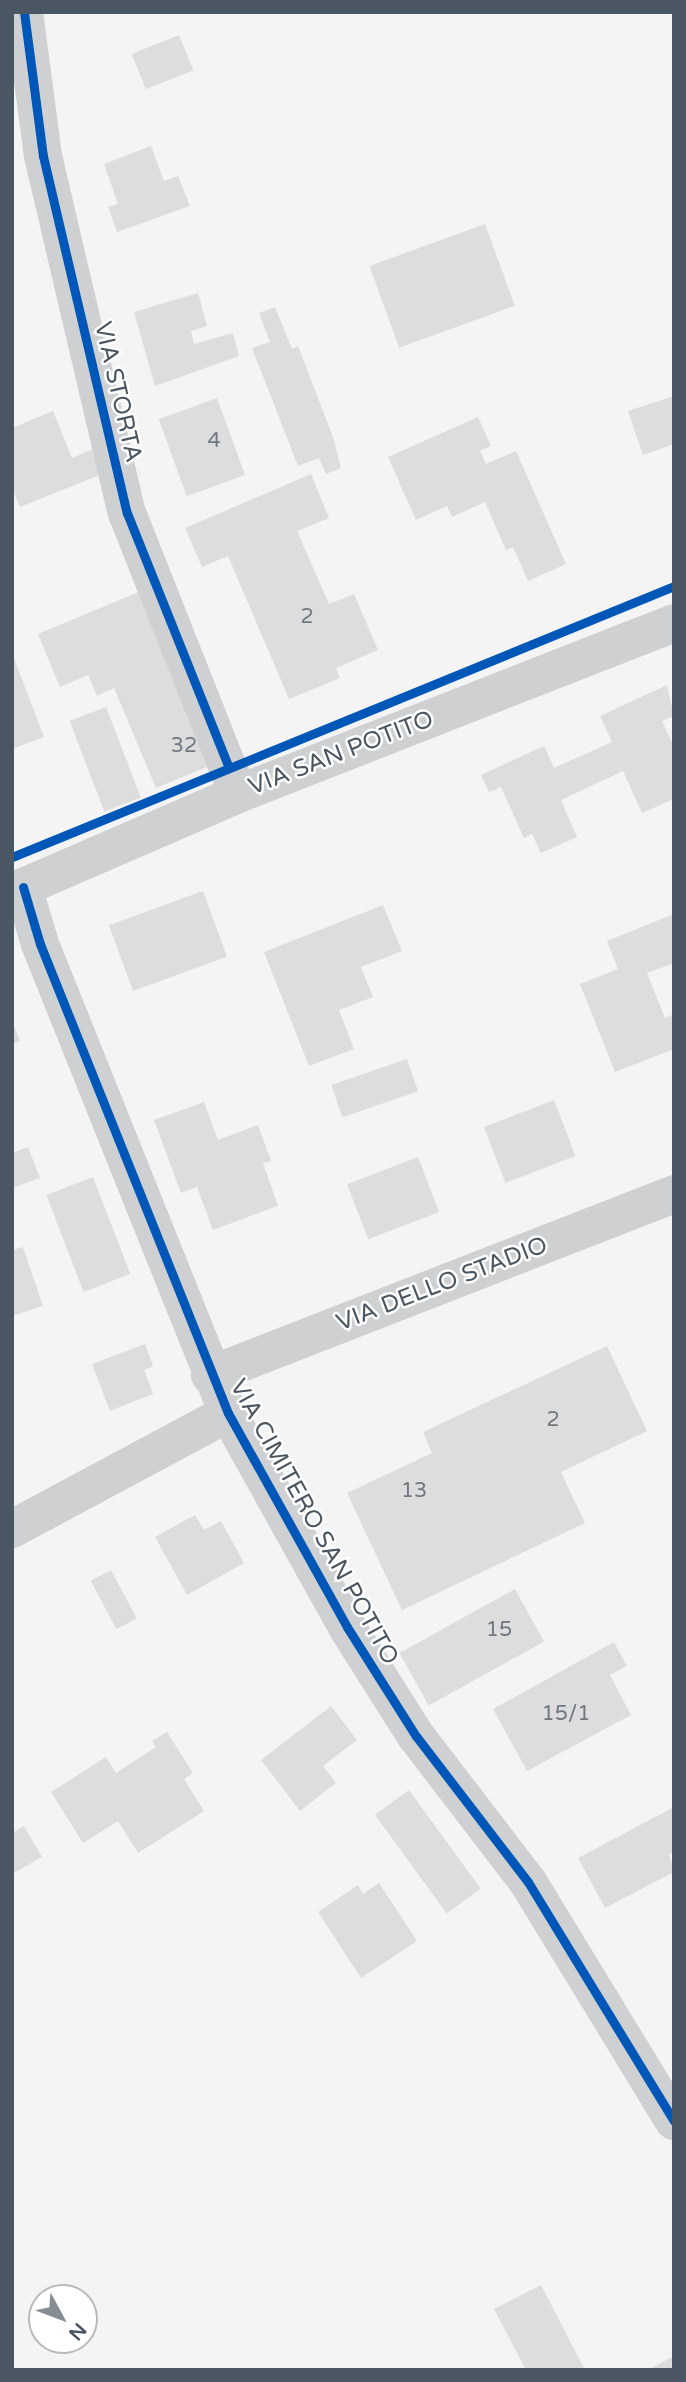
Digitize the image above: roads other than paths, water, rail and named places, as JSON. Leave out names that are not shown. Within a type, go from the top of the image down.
[{"type":"street","name":"VIA STORTA","points":[[24,12],[27,164],[127,513],[238,794]]},
{"type":"street","name":"VIA SAN POTITO","points":[[18,890],[238,794],[674,623]]},
{"type":"street","name":"VIA CIMITERO SAN POTITO","points":[[18,890],[210,1375],[229,1413],[347,1627],[416,1736],[528,1882],[674,2121]]},
{"type":"street","name":"VIA DELLO STADIO","points":[[210,1375],[674,1194]]},
{"type":"street","points":[[12,1529],[229,1413]]}]
